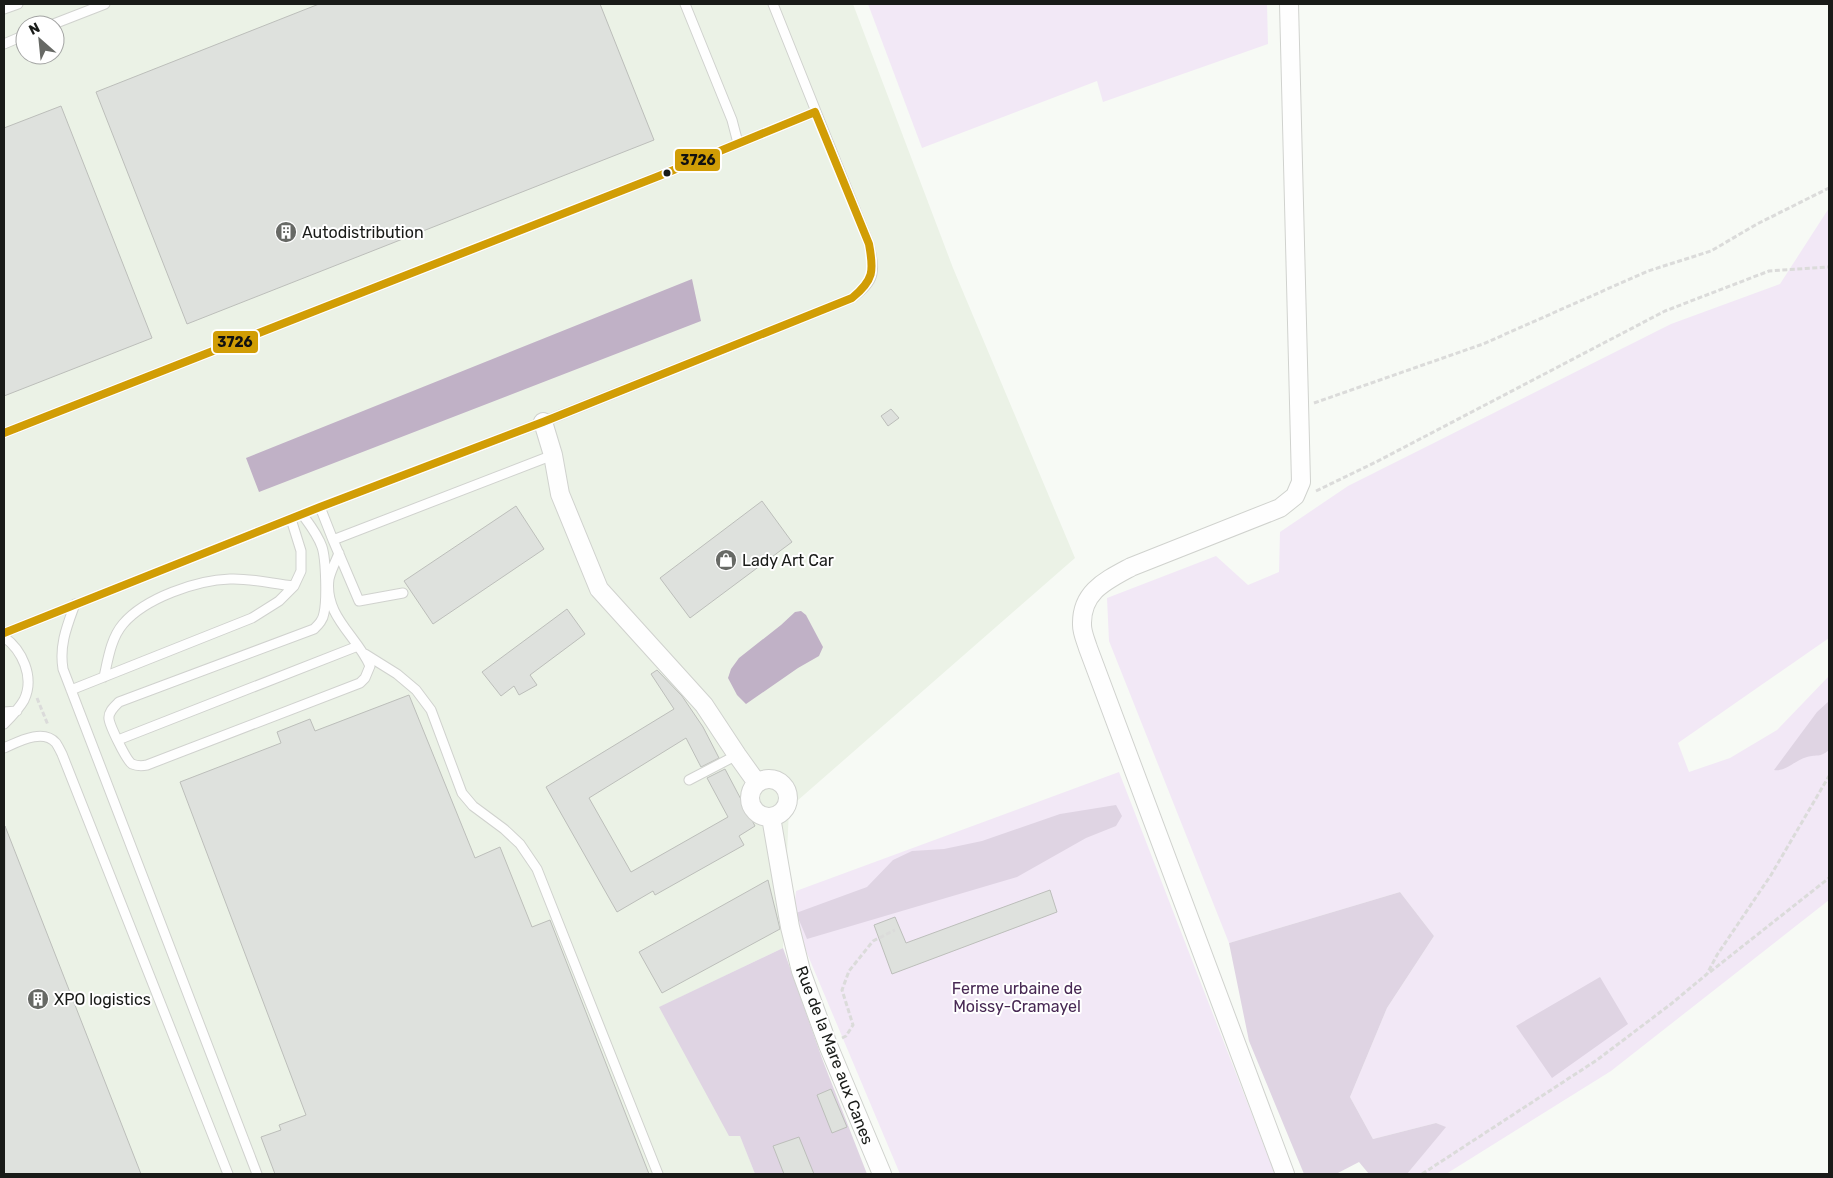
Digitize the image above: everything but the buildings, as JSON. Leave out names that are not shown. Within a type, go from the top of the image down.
[{"type":"street","points":[[1285,1174],[1088,648],[1082,626],[1084,608],[1092,592],[1108,579],[1131,567],[1280,508],[1295,496],[1300,482],[1289,4]]},
{"type":"street","points":[[543,422],[553,455],[560,494],[598,589],[704,705],[757,783]]},
{"type":"street","points":[[769,778],[776,780],[786,787],[789,799],[781,813],[771,817],[760,815],[753,808],[750,797],[757,783],[769,778]]},
{"type":"street","name":"Rue de la Mare aux Canes","points":[[771,817],[790,927],[801,972],[828,1045],[882,1174]]},
{"type":"lane","points":[[4,9],[18,4]]},
{"type":"lane","points":[[65,20],[105,4]]},
{"type":"lane","points":[[685,4],[732,120],[738,143]]},
{"type":"lane","points":[[4,633],[302,514],[543,422],[852,298],[865,288],[872,276],[873,261],[869,244],[773,4]]},
{"type":"lane","points":[[4,432],[650,180],[815,112]]},
{"type":"lane","points":[[334,540],[553,455]]},
{"type":"lane","points":[[320,507],[359,601],[403,594]]},
{"type":"lane","points":[[302,514],[316,534],[326,563],[324,613],[321,623],[314,629],[119,702],[111,711],[109,718],[126,758],[138,766],[147,765],[360,683],[366,678],[370,666],[365,654]]},
{"type":"lane","points":[[71,690],[252,618],[280,601],[294,586],[301,571],[302,551],[291,519]]},
{"type":"lane","points":[[339,553],[329,578],[329,592],[331,604],[345,629],[365,654],[397,674],[416,690],[431,710],[462,793],[473,806],[504,828],[520,844],[537,869],[658,1174]]},
{"type":"lane","points":[[104,677],[111,645],[122,624],[138,610],[158,598],[190,586],[230,579],[294,586]]},
{"type":"lane","points":[[75,604],[64,635],[61,656],[63,669],[258,1174]]},
{"type":"lane","points":[[4,637],[15,645],[25,664],[29,679],[25,698],[17,712],[4,724]]},
{"type":"lane","points":[[118,740],[358,646]]},
{"type":"lane","points":[[4,712],[17,712]]},
{"type":"lane","points":[[4,748],[32,737],[43,737],[55,742],[65,762],[228,1174]]},
{"type":"lane","points":[[689,780],[737,755]]},
{"type":"path","points":[[1299,408],[1483,344],[1648,271],[1711,251],[1757,224],[1829,188]]},
{"type":"path","points":[[1315,492],[1665,311],[1769,271],[1829,267]]},
{"type":"path","points":[[29,679],[55,742]]},
{"type":"path","points":[[1707,974],[1736,926],[1771,875],[1829,776]]},
{"type":"path","points":[[1422,1174],[1597,1060],[1671,1004],[1829,878]]},
{"type":"path","points":[[828,1045],[846,1036],[853,1026],[842,990],[849,971],[873,941],[895,930]]},
{"type":"shaded area","points":[[4,4],[853,4],[953,268],[1075,558],[789,808],[783,948],[660,1007],[740,1135],[755,1174],[4,1174]]},
{"type":"shaded area","points":[[692,279],[701,321],[259,492],[246,458]]},
{"type":"shaded area","points":[[801,611],[806,615],[823,647],[819,656],[798,668],[746,704],[737,695],[728,678],[731,669],[739,658],[795,612]]},
{"type":"shaded area","points":[[1829,701],[1829,750],[1821,755],[1803,759],[1787,768],[1774,770],[1817,712]]},
{"type":"shaded area","points":[[1116,805],[1122,816],[1116,826],[1086,838],[1017,877],[807,939],[796,913],[867,887],[893,860],[912,851],[944,849],[982,841],[1060,814]]},
{"type":"shaded area","points":[[1400,892],[1434,936],[1387,1008],[1350,1097],[1373,1139],[1436,1123],[1446,1127],[1407,1174],[1369,1174],[1359,1162],[1336,1174],[1304,1174],[1249,1041],[1229,943]]},
{"type":"shaded area","points":[[783,948],[823,1061],[867,1174],[755,1174],[740,1136],[729,1136],[659,1007]]},
{"type":"shaded area","points":[[1600,977],[1628,1024],[1552,1078],[1516,1026]]},
{"type":"green space","points":[[868,4],[1267,4],[1268,44],[1103,102],[1097,81],[922,148]]},
{"type":"green space","points":[[1829,208],[1829,638],[1678,743],[1689,772],[1730,758],[1777,730],[1829,676],[1829,900],[1611,1071],[1446,1174],[1407,1174],[1445,1127],[1436,1123],[1373,1139],[1350,1097],[1387,1008],[1434,936],[1400,892],[1229,943],[1109,641],[1107,598],[1216,556],[1248,585],[1279,572],[1280,532],[1348,486],[1671,324],[1780,284]]},
{"type":"green space","name":"Ferme urbaine de Moissy-Cramayel","points":[[1119,772],[1275,1174],[900,1174],[793,920],[796,891]]},
{"type":"transit line","name":"3726","points":[[4,433],[659,176],[815,112],[869,244],[872,261],[871,274],[865,286],[852,298],[543,422],[320,507],[4,633]]},
{"type":"place","name":"Autodistribution","points":[[286,232]]},
{"type":"place","name":"Lady Art Car","points":[[726,560]]},
{"type":"place","name":"XPO logistics","points":[[38,999]]}]
